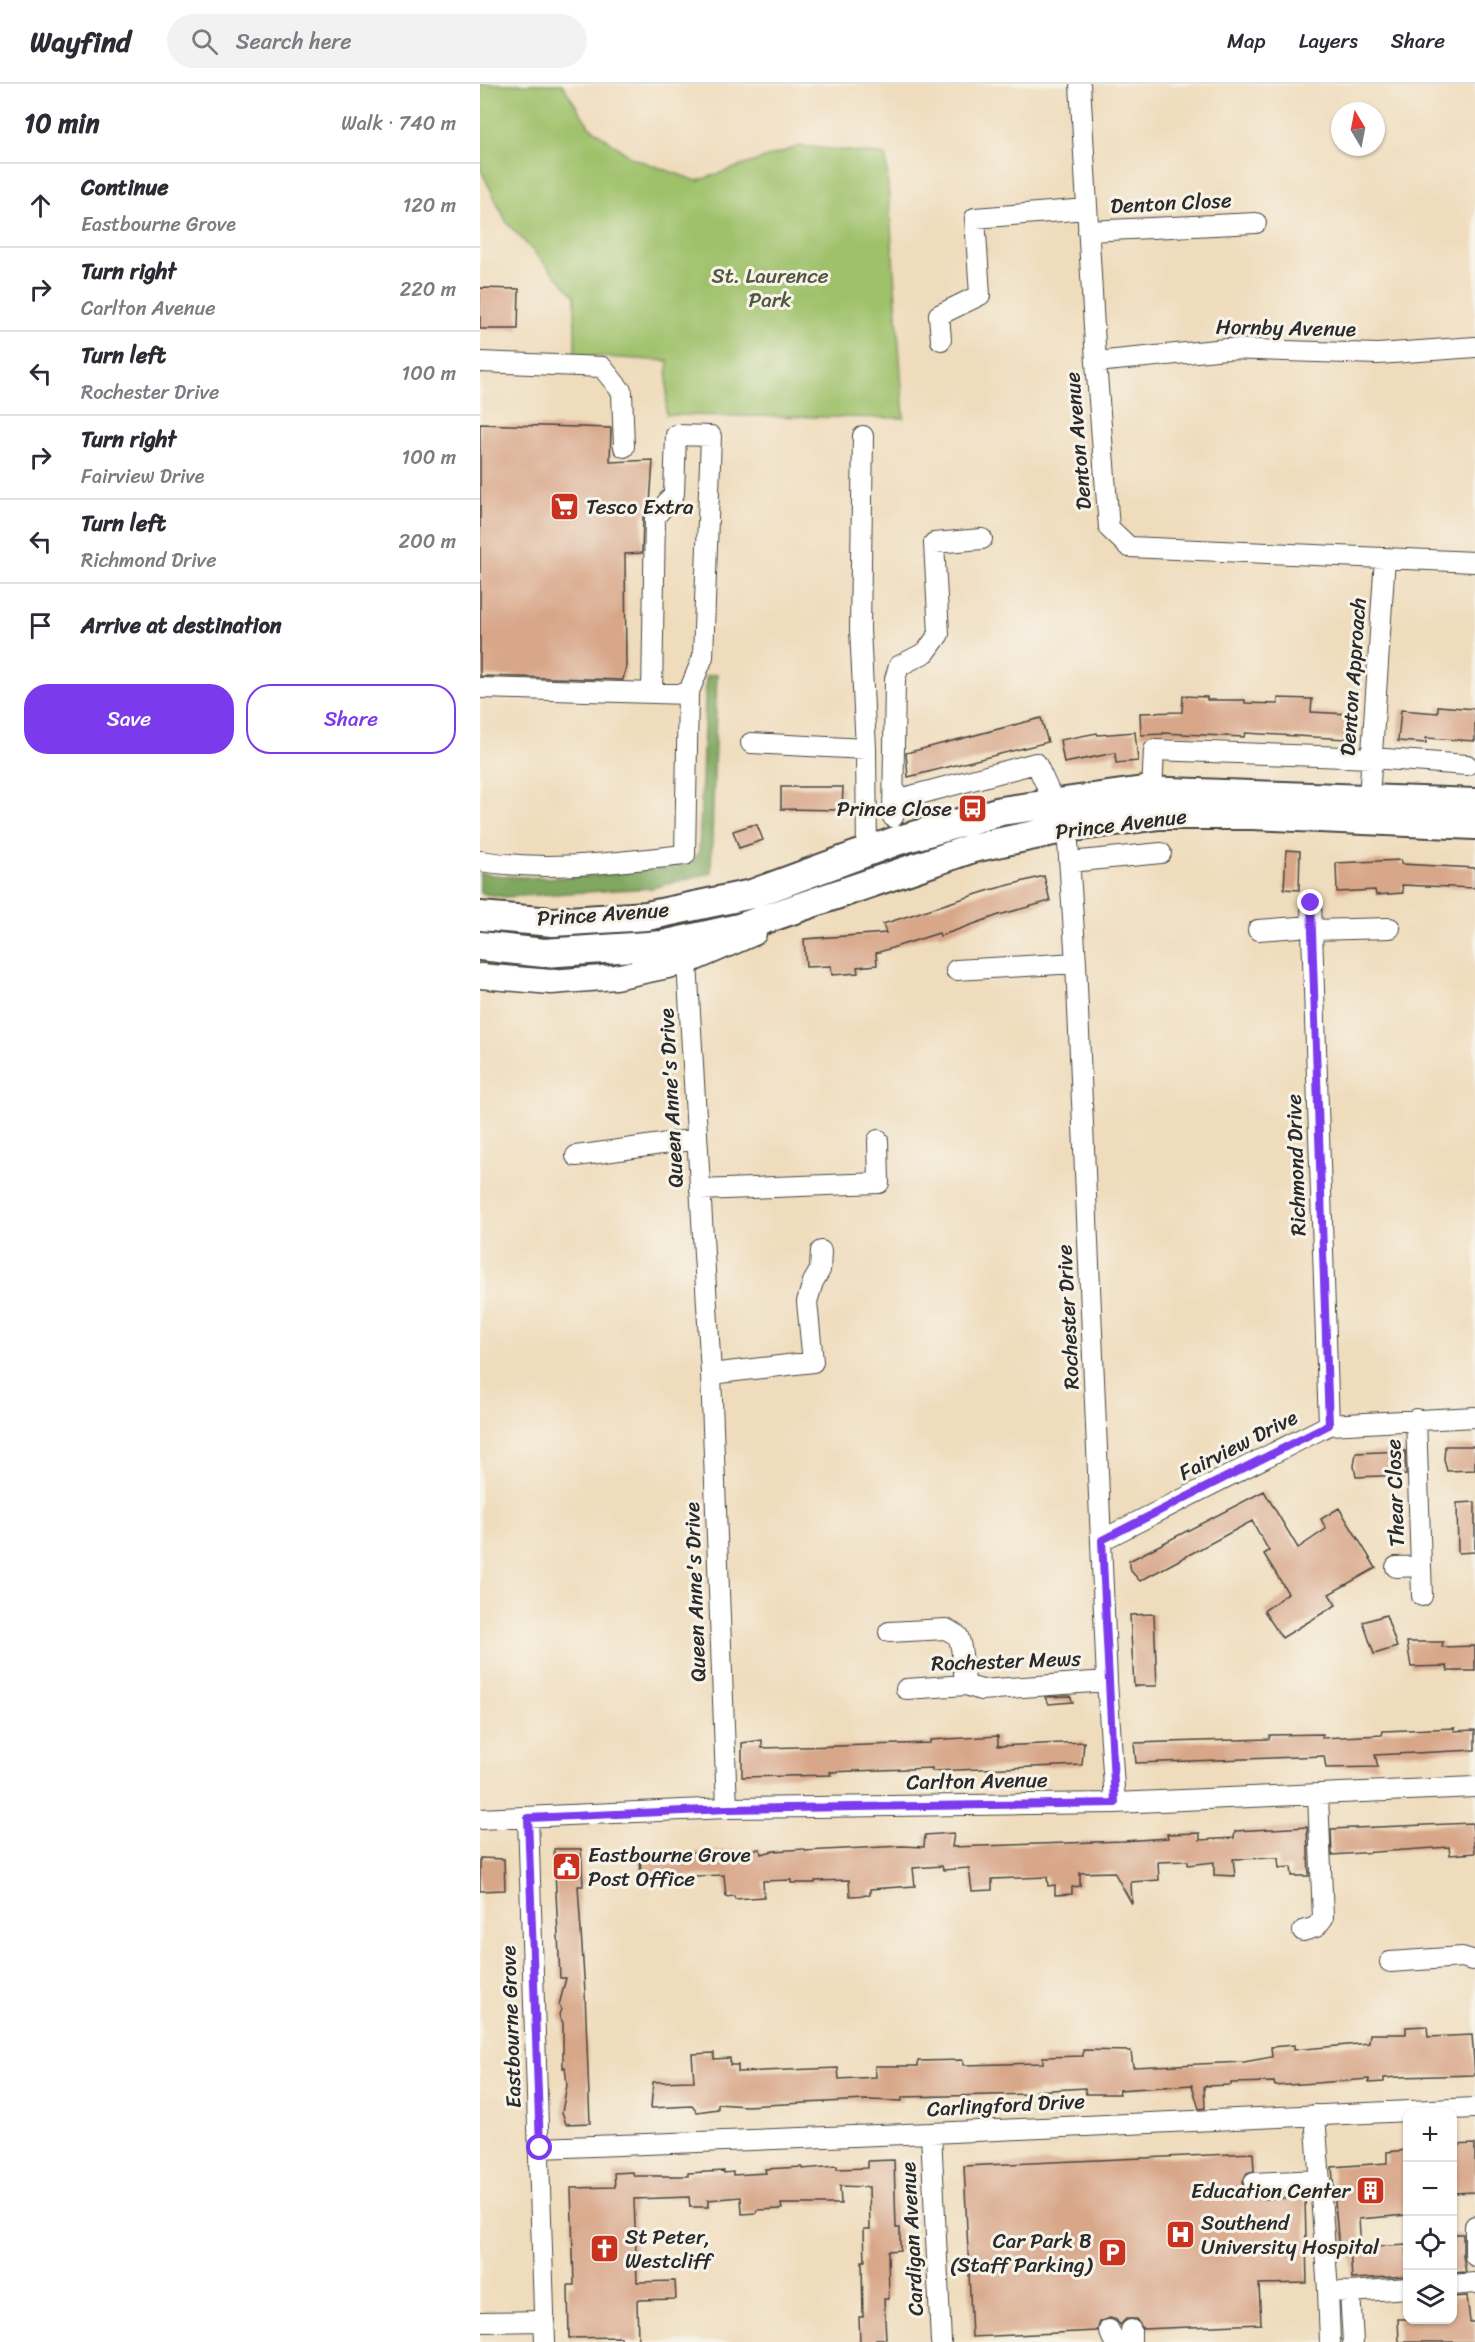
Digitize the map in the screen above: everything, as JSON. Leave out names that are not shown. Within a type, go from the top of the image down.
[{"type":"highway","name":"Prince Avenue","points":[[480,916],[553,922],[647,916],[752,894],[867,852],[894,828],[1054,802],[1152,792],[1475,803]]},
{"type":"highway","name":"Prince Avenue","points":[[480,946],[544,952],[663,945],[739,928],[973,848],[1067,828],[1159,815],[1263,815],[1475,825]]},
{"type":"main road","name":"Prince Avenue","points":[[480,976],[551,982],[615,977],[687,962],[847,891]]},
{"type":"street","name":"Denton Avenue","points":[[1080,84],[1096,362],[1109,528],[1129,547],[1475,562]]},
{"type":"street","points":[[941,340],[939,315],[980,295],[975,218],[1087,209]]},
{"type":"street","name":"Denton Close","points":[[1088,231],[1257,223]]},
{"type":"street","name":"Hornby Avenue","points":[[1096,362],[1226,349],[1378,354],[1475,347]]},
{"type":"street","points":[[480,363],[602,367],[622,392],[624,447]]},
{"type":"street","points":[[480,861],[548,868],[685,855],[688,694],[703,657],[711,436],[676,435],[674,494],[655,517],[652,693]]},
{"type":"street","points":[[862,436],[860,629],[866,749],[867,852]]},
{"type":"street","points":[[894,828],[895,679],[899,666],[926,652],[939,634],[934,543],[982,538]]},
{"type":"street","name":"Denton Approach","points":[[1369,798],[1385,558]]},
{"type":"street","points":[[480,688],[688,694]]},
{"type":"street","points":[[751,742],[866,749]]},
{"type":"street","name":"Prince Avenue","points":[[1152,792],[1154,750],[1372,758],[1467,765]]},
{"type":"street","name":"Prince Avenue","points":[[894,828],[900,799],[1036,763],[1054,802]]},
{"type":"street","name":"Rochester Drive","points":[[1067,828],[1076,963],[1107,1681],[1115,1803]]},
{"type":"street","points":[[1070,862],[1161,853]]},
{"type":"street","name":"Richmond Drive","points":[[1311,903],[1329,1425]]},
{"type":"street","points":[[1258,930],[1390,928]]},
{"type":"street","name":"Queen Anne's Drive","points":[[687,962],[711,1374],[727,1809]]},
{"type":"street","points":[[956,970],[1076,963]]},
{"type":"street","points":[[576,1156],[697,1139]]},
{"type":"street","points":[[700,1190],[879,1183],[878,1140]]},
{"type":"street","points":[[711,1374],[813,1362],[807,1302],[813,1282],[820,1270],[821,1251]]},
{"type":"street","name":"Fairview Drive","points":[[1102,1540],[1329,1425],[1475,1417]]},
{"type":"street","name":"Thear Close","points":[[1416,1419],[1422,1596]]},
{"type":"street","name":"Thear Close","points":[[1396,1567],[1421,1566]]},
{"type":"street","points":[[889,1632],[946,1629],[958,1636],[962,1648],[966,1685]]},
{"type":"street","name":"Rochester Mews","points":[[906,1689],[966,1685],[981,1690],[1107,1681]]},
{"type":"street","name":"Carlton Avenue","points":[[480,1819],[727,1809],[1115,1803],[1475,1787]]},
{"type":"street","points":[[1304,1931],[1316,1927],[1323,1918],[1318,1795]]},
{"type":"street","name":"Eastbourne Grove","points":[[528,1818],[546,2342]]},
{"type":"street","points":[[1389,1962],[1462,1957],[1474,1962]]},
{"type":"street","name":"Carlingford Drive","points":[[540,2148],[1475,2108]]},
{"type":"street","points":[[1315,2115],[1330,2342]]},
{"type":"street","name":"Cardigan Avenue","points":[[931,2133],[941,2342]]},
{"type":"street","points":[[1254,2183],[1320,2181]]},
{"type":"street","points":[[1475,2226],[1475,2256]]},
{"type":"street","points":[[1457,2285],[1475,2283]]},
{"type":"street","points":[[1328,2291],[1403,2288]]},
{"type":"street","points":[[1350,2292],[1353,2342]]},
{"type":"street","points":[[480,2322],[545,2321]]},
{"type":"green space","name":"St. Laurence Park","points":[[480,84],[562,84],[589,126],[632,158],[697,181],[800,146],[886,155],[904,418],[666,415],[668,361],[575,355],[575,296],[507,223],[480,168]]},
{"type":"green space","points":[[717,674],[711,873],[652,888],[504,897],[480,893],[480,873],[559,878],[641,871],[692,862],[699,852],[706,676]]},
{"type":"building","points":[[480,288],[519,289],[518,329],[480,329]]},
{"type":"building","name":"Tesco Extra","points":[[480,424],[611,428],[610,462],[653,460],[650,504],[643,517],[642,553],[625,554],[626,666],[623,680],[480,676]]},
{"type":"building","points":[[1183,696],[1207,697],[1207,700],[1245,700],[1245,703],[1278,704],[1278,698],[1312,699],[1311,712],[1348,714],[1346,739],[1245,733],[1244,737],[1163,733],[1141,735],[1140,713],[1182,712]]},
{"type":"building","points":[[1438,706],[1475,709],[1475,741],[1426,738],[1426,743],[1398,741],[1401,710],[1438,713]]},
{"type":"building","points":[[1041,718],[1048,742],[908,777],[906,753]]},
{"type":"building","points":[[1135,732],[1138,761],[1116,763],[1115,753],[1064,763],[1060,740],[1097,733],[1098,735]]},
{"type":"building","points":[[781,787],[843,787],[842,810],[781,809]]},
{"type":"building","points":[[757,825],[763,840],[739,848],[733,831]]},
{"type":"building","points":[[1286,850],[1300,851],[1299,890],[1284,889]]},
{"type":"building","points":[[1401,860],[1401,864],[1475,868],[1475,888],[1402,885],[1403,893],[1376,895],[1375,890],[1337,892],[1336,863]]},
{"type":"building","points":[[1044,876],[1050,901],[999,915],[940,936],[939,933],[876,953],[877,965],[857,967],[858,973],[832,975],[831,966],[806,967],[804,939],[886,933],[883,924],[990,890]]},
{"type":"building","points":[[1445,1446],[1475,1446],[1475,1470],[1447,1471],[1444,1459]]},
{"type":"building","points":[[1405,1451],[1406,1475],[1356,1477],[1354,1466],[1356,1453]]},
{"type":"building","points":[[1264,1491],[1298,1548],[1326,1529],[1321,1519],[1339,1508],[1376,1568],[1329,1594],[1336,1605],[1282,1638],[1264,1611],[1288,1593],[1264,1554],[1269,1551],[1252,1521],[1140,1581],[1131,1571],[1129,1561]]},
{"type":"building","points":[[1475,1502],[1475,1552],[1458,1553],[1457,1503]]},
{"type":"building","points":[[1154,1614],[1157,1686],[1134,1686],[1130,1615]]},
{"type":"building","points":[[1386,1615],[1397,1647],[1374,1654],[1363,1622]]},
{"type":"building","points":[[1407,1642],[1443,1642],[1442,1647],[1475,1646],[1475,1671],[1448,1671],[1447,1666],[1411,1667]]},
{"type":"building","points":[[1070,1696],[1073,1702],[1048,1704],[1045,1697]]},
{"type":"building","points":[[1455,1728],[1454,1731],[1475,1730],[1475,1750],[1375,1755],[1378,1767],[1326,1768],[1324,1756],[1136,1763],[1134,1743],[1269,1739],[1270,1735],[1323,1734],[1322,1738],[1382,1735],[1383,1731]]},
{"type":"building","points":[[998,1736],[998,1746],[1084,1742],[1082,1765],[932,1771],[932,1768],[830,1772],[831,1775],[742,1777],[742,1743],[762,1740],[762,1748],[838,1746],[930,1743],[930,1740]]},
{"type":"building","points":[[1472,1823],[1475,1853],[1450,1855],[1449,1847],[1332,1855],[1331,1829]]},
{"type":"building","points":[[1307,1827],[1309,1876],[1292,1876],[1291,1867],[1279,1868],[1278,1858],[1233,1859],[1235,1876],[1214,1875],[1214,1862],[1188,1865],[1188,1861],[1158,1862],[1159,1880],[1131,1882],[1132,1904],[1114,1872],[1080,1873],[1080,1886],[1072,1887],[1072,1894],[1055,1895],[1055,1885],[1048,1886],[1047,1877],[992,1879],[992,1890],[972,1891],[969,1868],[943,1870],[942,1866],[913,1868],[915,1886],[870,1889],[870,1895],[850,1896],[849,1880],[815,1881],[815,1883],[791,1883],[791,1880],[763,1881],[764,1897],[735,1899],[734,1896],[726,1897],[724,1875],[641,1878],[640,1855],[760,1849],[761,1854],[804,1849],[805,1851],[924,1847],[925,1835],[954,1833],[952,1847],[1123,1841],[1168,1838],[1167,1834],[1200,1833],[1200,1840],[1234,1838],[1235,1831]]},
{"type":"building","points":[[554,1849],[581,1849],[583,1886],[578,1886],[590,2123],[566,2124],[562,2112],[567,2085],[565,2067],[563,2068],[563,2023],[559,2015],[561,2009],[559,2005],[566,1978],[560,1978]]},
{"type":"building","points":[[480,1858],[504,1859],[505,1890],[480,1891]]},
{"type":"building","points":[[1427,2026],[1428,2037],[1472,2035],[1475,2075],[1384,2078],[1384,2082],[1369,2083],[1369,2079],[1275,2086],[1274,2082],[1204,2086],[1205,2108],[1199,2109],[1192,2085],[1119,2090],[1120,2094],[1086,2094],[1085,2088],[1036,2091],[1036,2094],[902,2097],[902,2101],[866,2100],[746,2106],[718,2104],[718,2109],[697,2112],[692,2106],[651,2108],[653,2082],[694,2081],[692,2054],[714,2053],[714,2059],[730,2058],[730,2065],[738,2065],[738,2072],[838,2068],[839,2079],[876,2077],[875,2066],[918,2066],[918,2061],[963,2060],[963,2065],[1043,2063],[1043,2057],[1083,2056],[1083,2050],[1131,2051],[1133,2067],[1244,2062],[1272,2057],[1271,2047],[1294,2045],[1294,2050],[1369,2043],[1370,2034],[1406,2034],[1406,2027]]},
{"type":"building","points":[[1475,2144],[1475,2192],[1457,2193],[1457,2145]]},
{"type":"building","name":"Education Center","points":[[1403,2150],[1403,2215],[1359,2219],[1361,2248],[1403,2245],[1403,2276],[1352,2279],[1350,2249],[1339,2249],[1332,2167],[1387,2163],[1387,2152]]},
{"type":"building","name":"Car Park B (Staff Parking)","points":[[1253,2153],[1254,2171],[1247,2173],[1242,2183],[1248,2193],[1255,2195],[1255,2199],[1305,2198],[1307,2283],[1259,2284],[1261,2324],[1143,2329],[1136,2319],[1126,2319],[1120,2325],[1116,2320],[1110,2318],[1100,2322],[1097,2331],[972,2337],[964,2166]]},
{"type":"building","points":[[894,2160],[896,2228],[900,2228],[900,2250],[888,2251],[889,2299],[884,2299],[886,2339],[876,2339],[876,2342],[860,2342],[859,2317],[863,2317],[862,2261],[865,2261],[864,2229],[870,2229],[869,2187],[840,2186],[841,2204],[781,2204],[782,2209],[757,2210],[756,2213],[742,2214],[741,2197],[708,2200],[708,2207],[690,2207],[689,2197],[634,2199],[637,2282],[675,2281],[676,2299],[637,2300],[638,2342],[621,2342],[621,2337],[569,2338],[568,2285],[574,2285],[571,2188],[615,2187],[614,2173],[633,2172],[634,2176],[688,2176],[688,2173],[724,2171],[724,2173],[733,2172],[733,2175],[766,2173],[765,2169],[802,2167],[802,2169],[837,2166],[837,2169],[868,2168],[868,2161]]},
{"type":"building","points":[[1457,2234],[1463,2234],[1466,2272],[1457,2273]]},
{"type":"building","points":[[1467,2296],[1470,2322],[1475,2322],[1475,2342],[1399,2342],[1398,2319],[1403,2319],[1403,2324],[1457,2324],[1457,2297]]},
{"type":"place","name":"Tesco Extra","points":[[565,507]]},
{"type":"place","name":"Prince Close","points":[[973,809]]},
{"type":"place","name":"Eastbourne Grove Post Office","points":[[567,1867]]},
{"type":"place","name":"Education Center","points":[[1371,2191]]},
{"type":"place","name":"Southend University Hospital","points":[[1180,2235]]},
{"type":"place","name":"St Peter, Westcliff","points":[[604,2249]]},
{"type":"place","name":"Car Park B (Staff Parking)","points":[[1113,2253]]},
{"type":"route","points":[[540,2148],[528,1818],[727,1809],[1115,1803],[1107,1681],[1102,1540],[1329,1425],[1311,903]]}]
